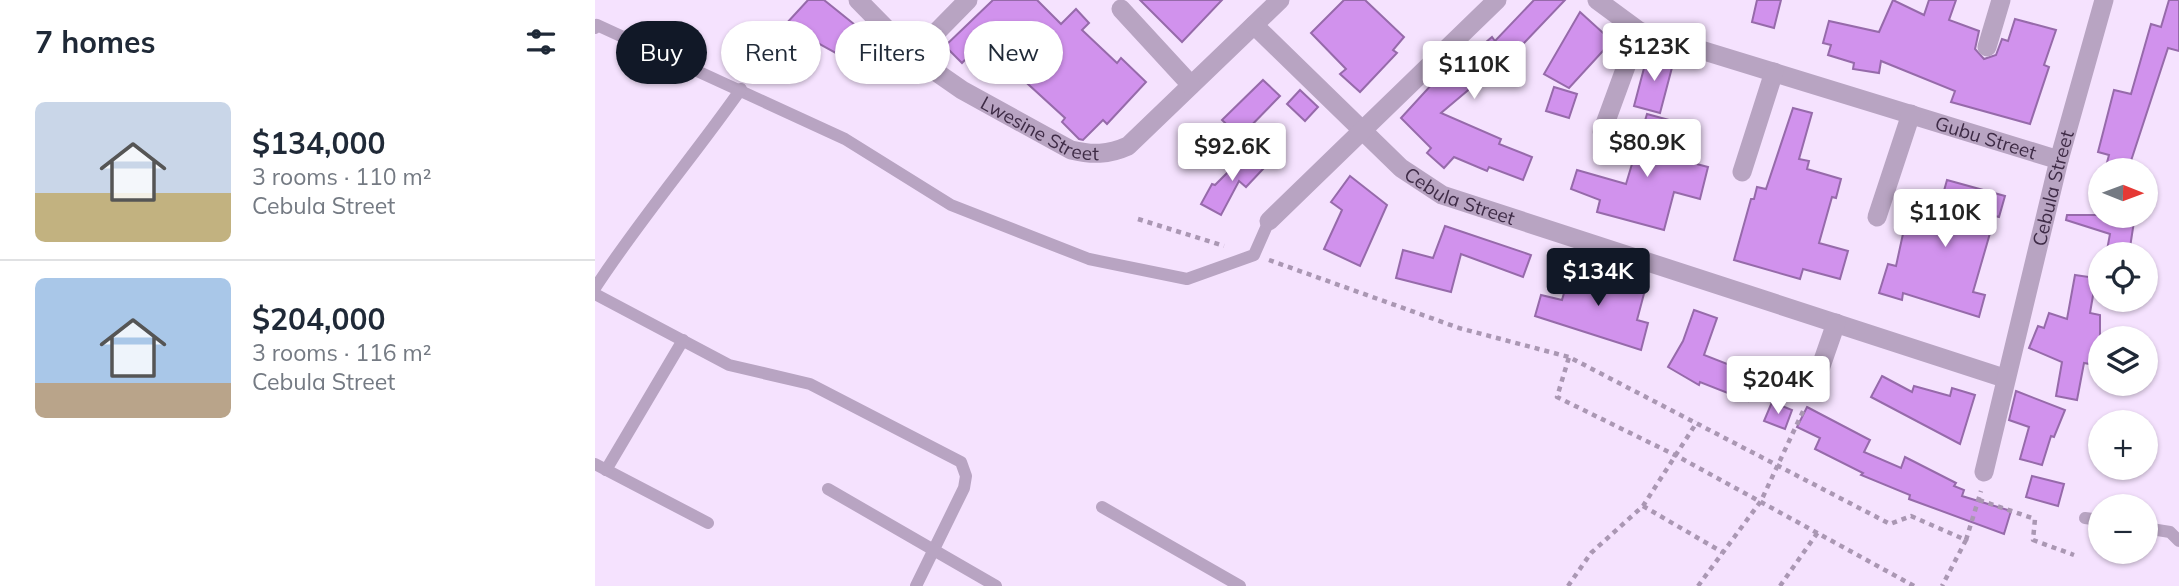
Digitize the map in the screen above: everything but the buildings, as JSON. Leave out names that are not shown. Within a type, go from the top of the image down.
[{"type":"street","name":"Lwesine Street","points":[[858,0],[879,21]]},
{"type":"street","points":[[947,21],[968,0]]},
{"type":"street","name":"Lwesine Street","points":[[950,81],[1071,150],[1107,154],[1128,146],[1280,0]]},
{"type":"street","points":[[1269,221],[1497,0]]},
{"type":"street","name":"Gubu Street","points":[[1597,0],[1639,31],[2059,160]]},
{"type":"street","points":[[1987,47],[2001,0]]},
{"type":"street","name":"Cebula Street","points":[[1983,472],[2059,160],[2104,0]]},
{"type":"street","points":[[1121,9],[1191,85]]},
{"type":"street","name":"Cebula Street","points":[[1254,25],[1401,168],[1442,195],[1554,234],[2004,378]]},
{"type":"street","points":[[1602,132],[1639,31]]},
{"type":"street","points":[[1742,172],[1774,72]]},
{"type":"street","name":"Gubu Street","points":[[1877,217],[1912,114]]},
{"type":"street","points":[[1813,389],[1836,323]]},
{"type":"lane","points":[[595,28],[597,25],[845,139],[951,205],[1089,259],[1187,279],[1254,255],[1269,221]]},
{"type":"lane","points":[[595,288],[618,252],[683,171],[741,89]]},
{"type":"lane","points":[[595,295],[729,365],[810,384],[961,462],[966,476],[964,488],[916,586]]},
{"type":"lane","points":[[683,340],[601,467],[708,523]]},
{"type":"lane","points":[[828,489],[996,586]]},
{"type":"lane","points":[[1102,507],[1240,586]]},
{"type":"lane","points":[[2158,530],[2170,532],[2179,541]]},
{"type":"path","points":[[1138,219],[1254,255],[1459,328],[1569,357],[1890,524],[1911,516],[1966,540]]},
{"type":"path","points":[[1569,357],[1557,397],[1677,456],[1914,586]]},
{"type":"path","points":[[1699,586],[1761,501],[1813,389]]},
{"type":"path","points":[[1568,586],[1591,553],[1643,506],[1697,422]]},
{"type":"path","points":[[1942,586],[1966,540],[1979,500],[1983,472]]},
{"type":"path","points":[[1979,500],[2035,519],[2033,540],[2074,555]]},
{"type":"path","points":[[1643,506],[1722,552]]},
{"type":"path","points":[[1780,586],[1818,532]]}]
